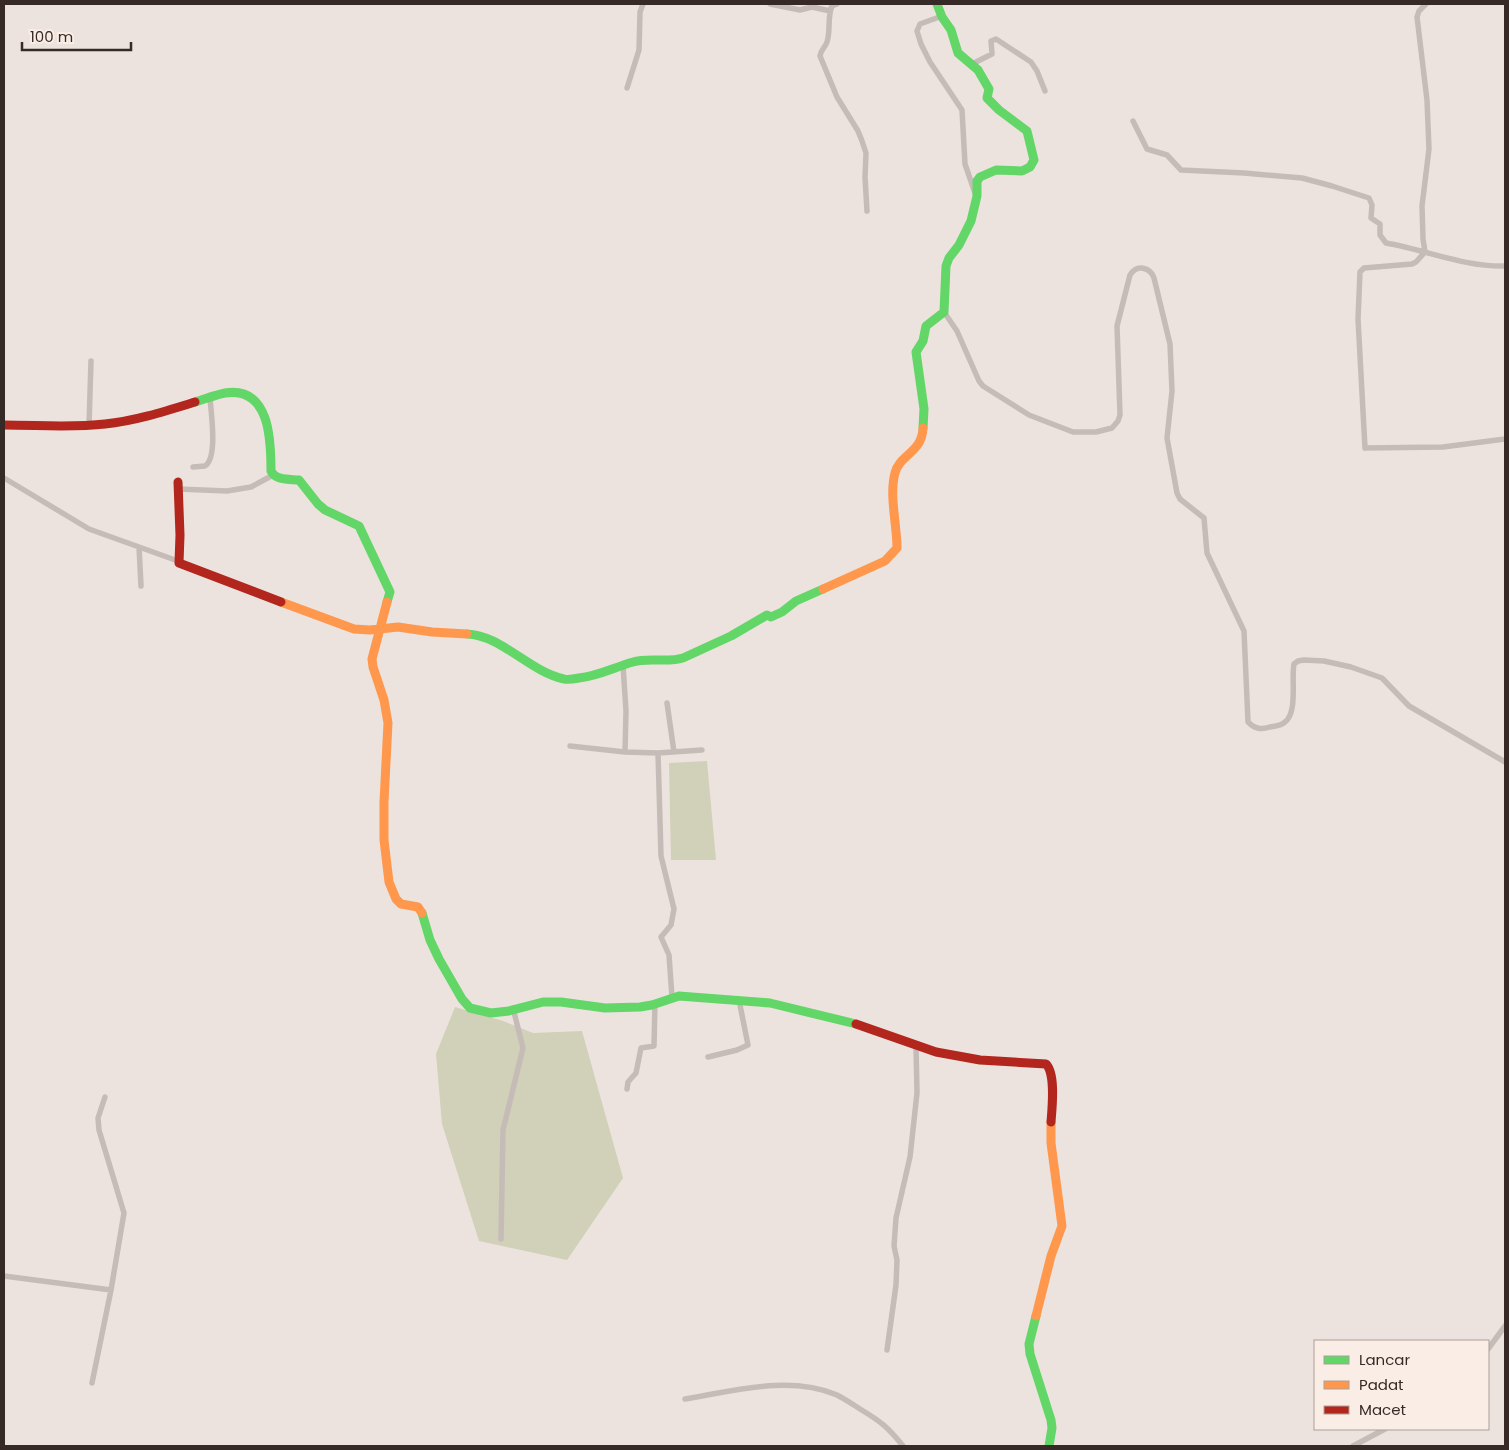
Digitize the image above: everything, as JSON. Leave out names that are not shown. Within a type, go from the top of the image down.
[{"type":"street","points":[[627,88],[638,50],[640,12],[643,4]]},
{"type":"street","points":[[770,4],[800,10],[812,7],[830,11]]},
{"type":"street","points":[[837,4],[832,6],[830,11],[828,41],[820,51],[820,56],[837,97],[858,131],[866,153],[864,177],[867,211]]},
{"type":"street","points":[[937,4],[951,30],[958,52],[982,74],[989,89],[987,98],[999,110],[1027,131],[1029,144],[1034,155],[1033,163],[1027,170],[996,170],[980,177],[977,181],[977,196],[971,222],[946,266],[944,312],[956,331],[979,381],[983,386],[1029,416],[1073,432],[1101,431],[1112,428],[1119,418],[1120,398],[1116,330],[1130,275],[1137,268],[1144,268],[1150,271],[1154,278],[1170,344],[1172,391],[1167,438],[1177,493],[1180,499],[1204,518],[1207,554],[1244,631],[1248,722],[1257,729],[1281,725],[1286,722],[1292,711],[1294,664],[1304,660],[1324,661],[1352,667],[1384,679],[1409,706],[1505,762]]},
{"type":"street","points":[[1425,252],[1422,206],[1429,149],[1427,100],[1417,17],[1419,11],[1426,4]]},
{"type":"street","points":[[942,16],[920,24],[917,31],[930,62],[962,110],[965,164],[977,196]]},
{"type":"street","points":[[972,64],[992,54],[991,41],[996,39],[1031,62],[1046,91]]},
{"type":"street","points":[[1133,121],[1148,150],[1167,155],[1181,170],[1244,172],[1302,178],[1366,196],[1371,200],[1371,218],[1380,224],[1380,234],[1386,243],[1409,247],[1481,266],[1505,266]]},
{"type":"street","points":[[1425,252],[1412,264],[1364,268],[1360,272],[1358,319],[1365,448],[1443,447],[1505,439]]},
{"type":"street","points":[[4,478],[89,529],[178,561],[226,582],[354,628],[398,628],[475,634],[502,646],[540,670],[565,680],[595,676],[635,662],[676,660],[701,651],[761,618],[771,617],[782,612],[796,601],[885,561],[893,554],[897,548],[898,530],[893,492],[895,472],[901,462],[915,450],[923,437],[924,409],[916,352],[923,341],[926,326],[944,312]]},
{"type":"street","points":[[89,425],[92,361]]},
{"type":"street","points":[[4,425],[89,425],[126,420],[234,392],[245,395],[257,403],[263,411],[270,431],[271,471],[273,476]]},
{"type":"street","points":[[193,467],[205,466],[211,460],[213,433],[210,398]]},
{"type":"street","points":[[178,561],[180,535],[178,486],[227,491],[251,487],[273,476],[299,480],[325,510],[353,523],[362,530],[390,592],[372,659],[384,700],[388,723],[384,840],[392,892],[401,904],[418,907],[422,912],[430,940],[439,959],[462,999],[470,1008],[492,1013],[543,1002],[561,1002],[605,1008],[640,1007],[679,996],[770,1003],[868,1027],[936,1052],[980,1060],[1040,1063],[1046,1064],[1049,1067],[1052,1084],[1051,1142],[1062,1226],[1051,1256],[1029,1344],[1030,1354],[1051,1420],[1052,1428],[1049,1446]]},
{"type":"street","points":[[139,547],[141,586]]},
{"type":"street","points":[[623,665],[626,711],[625,752]]},
{"type":"street","points":[[667,703],[674,752]]},
{"type":"street","points":[[570,746],[625,752],[658,753],[702,750]]},
{"type":"street","points":[[658,753],[661,856],[674,909],[671,925],[663,935],[662,940],[669,955],[672,997]]},
{"type":"street","points":[[708,1056],[748,1046],[739,1000]]},
{"type":"street","points":[[627,1089],[628,1082],[636,1074],[641,1048],[654,1046],[655,1003]]},
{"type":"street","points":[[501,1239],[503,1130],[523,1048],[513,1008]]},
{"type":"street","points":[[887,1350],[897,1268],[894,1246],[896,1218],[910,1157],[917,1093],[916,1046]]},
{"type":"street","points":[[92,1383],[124,1217],[98,1130],[98,1118],[105,1097]]},
{"type":"street","points":[[4,1276],[111,1290]]},
{"type":"street","points":[[1489,1348],[1505,1326]]},
{"type":"street","points":[[685,1399],[767,1386],[821,1390],[844,1399],[883,1423],[903,1446]]},
{"type":"street","points":[[1353,1446],[1383,1430]]},
{"type":"green space","points":[[707,761],[716,860],[671,860],[669,763]]},
{"type":"green space","points":[[455,1007],[503,1021],[533,1033],[582,1031],[623,1178],[567,1260],[479,1241],[442,1124],[436,1054]]},
{"type":"traffic: fast","points":[[923,428],[924,409],[916,352],[923,341],[926,326],[944,312],[946,266],[971,221],[977,196],[977,181],[980,177],[996,170],[1022,171],[1030,167],[1034,160],[1027,131],[999,110],[987,98],[989,89],[978,70],[958,53],[951,30],[942,17],[937,4]]},
{"type":"traffic: fast","points":[[195,402],[225,393],[240,393],[251,398],[259,406],[265,418],[268,431],[271,471],[280,478],[299,480],[325,510],[359,526],[390,592],[387,602]]},
{"type":"traffic: fast","points":[[467,634],[492,640],[551,675],[564,679],[573,679],[639,661],[683,658],[731,636],[767,615],[771,617],[782,612],[796,601],[823,589]]},
{"type":"traffic: fast","points":[[422,913],[430,940],[439,959],[462,999],[470,1008],[491,1013],[509,1011],[543,1002],[561,1002],[605,1008],[640,1007],[679,996],[770,1003],[856,1024]]},
{"type":"traffic: fast","points":[[1036,1316],[1029,1344],[1030,1354],[1051,1420],[1052,1428],[1049,1446]]},
{"type":"traffic: slow","points":[[823,589],[885,561],[897,548],[893,482],[901,461],[919,443],[923,428]]},
{"type":"traffic: slow","points":[[281,602],[354,629],[370,630],[398,627],[432,632],[467,634]]},
{"type":"traffic: slow","points":[[387,602],[372,659],[384,700],[388,723],[384,840],[389,882],[396,899],[401,904],[418,907],[422,913]]},
{"type":"traffic: slow","points":[[1036,1316],[1051,1256],[1062,1226],[1051,1143],[1051,1122]]},
{"type":"traffic: jam","points":[[4,425],[67,426],[116,423],[195,402]]},
{"type":"traffic: jam","points":[[178,482],[179,563],[281,602]]},
{"type":"traffic: jam","points":[[856,1024],[936,1052],[980,1060],[1046,1064],[1052,1083],[1051,1122]]}]
